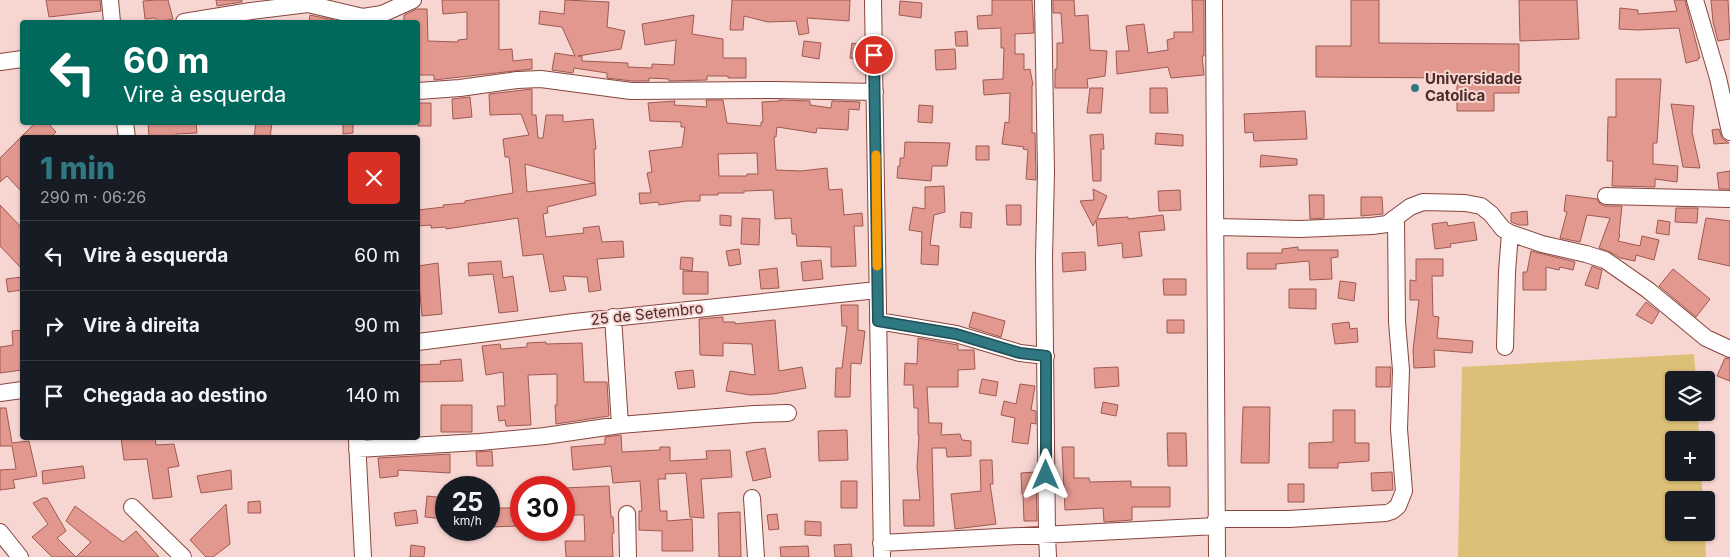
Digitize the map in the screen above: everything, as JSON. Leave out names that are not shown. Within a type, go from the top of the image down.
[{"type":"street","points":[[110,0],[112,20]]},
{"type":"street","points":[[196,20],[308,4],[363,17],[382,14],[413,0]]},
{"type":"street","points":[[873,0],[881,550],[1216,522],[1386,513],[1392,511],[1398,506],[1404,491],[1399,429],[1401,370],[1396,312],[1396,218]]},
{"type":"street","points":[[1042,0],[1046,135],[1044,258],[1046,535],[1048,557]]},
{"type":"street","points":[[1214,0],[1216,522],[1218,557]]},
{"type":"street","points":[[1695,0],[1718,78],[1730,132]]},
{"type":"street","points":[[0,62],[20,59]]},
{"type":"street","points":[[420,91],[541,79],[631,92],[776,90],[875,92]]},
{"type":"street","points":[[1606,196],[1730,198]]},
{"type":"street","points":[[1214,227],[1300,229],[1372,226],[1386,224],[1410,207],[1423,202],[1465,203],[1481,206],[1492,214],[1504,229],[1510,233],[1542,244],[1606,260],[1648,290],[1706,338],[1730,349]]},
{"type":"street","points":[[1505,347],[1510,233]]},
{"type":"street","name":"25 de Setembro","points":[[420,342],[613,317],[877,290]]},
{"type":"street","points":[[613,317],[620,424]]},
{"type":"street","points":[[878,321],[956,334],[1020,353],[1046,356]]},
{"type":"street","points":[[0,393],[20,390]]},
{"type":"street","points":[[362,557],[357,443],[536,437],[620,424],[788,412]]},
{"type":"street","points":[[752,498],[756,557]]},
{"type":"street","points":[[132,507],[183,557]]},
{"type":"street","points":[[627,514],[628,557]]},
{"type":"street","points":[[0,532],[20,557]]},
{"type":"shaded area","points":[[1694,354],[1695,371],[1665,371],[1665,421],[1698,421],[1699,431],[1665,431],[1665,481],[1702,481],[1702,491],[1665,491],[1665,541],[1705,541],[1706,557],[1458,557],[1462,367]]},
{"type":"building","points":[[46,0],[100,0],[101,11],[49,17]]},
{"type":"building","points":[[168,0],[173,19],[145,19],[143,1]]},
{"type":"building","points":[[216,0],[242,0],[242,2],[217,6]]},
{"type":"building","points":[[442,0],[499,0],[499,50],[512,49],[513,61],[532,59],[532,69],[434,80],[434,75],[420,75],[420,20],[404,20],[404,15],[417,9],[427,9],[428,41],[458,42],[458,40],[467,39],[467,12],[443,14]]},
{"type":"building","points":[[565,0],[609,2],[607,27],[625,31],[621,49],[578,56],[582,56],[582,61],[628,63],[628,67],[652,68],[652,64],[674,65],[676,40],[645,45],[642,24],[694,15],[692,34],[723,39],[723,58],[746,58],[746,78],[707,76],[707,80],[669,81],[669,79],[649,78],[649,81],[632,81],[607,78],[607,73],[574,68],[573,73],[552,70],[555,53],[575,56],[562,27],[539,24],[540,11],[564,14]]},
{"type":"building","points":[[732,0],[850,0],[849,21],[807,18],[809,33],[799,35],[796,21],[768,22],[744,16],[743,30],[730,30]]},
{"type":"building","points":[[992,0],[1032,0],[1034,33],[1015,34],[1015,54],[1024,54],[1024,70],[1030,69],[1033,85],[1032,133],[1035,133],[1036,180],[1026,179],[1028,150],[1023,149],[1024,147],[1002,144],[1005,122],[1009,123],[1010,93],[984,95],[983,80],[1003,79],[1004,48],[1001,48],[1001,28],[978,29],[977,16],[992,15]]},
{"type":"building","points":[[1053,0],[1074,0],[1075,16],[1088,15],[1090,50],[1107,51],[1105,76],[1087,79],[1088,88],[1055,88],[1057,43],[1063,43],[1061,13],[1053,13]]},
{"type":"building","points":[[1192,0],[1204,0],[1204,56],[1202,56],[1204,75],[1171,78],[1168,67],[1117,74],[1116,51],[1129,51],[1126,26],[1144,24],[1148,53],[1168,50],[1167,40],[1174,38],[1174,32],[1193,32]]},
{"type":"building","points":[[1351,0],[1379,0],[1379,43],[1519,44],[1519,93],[1494,93],[1494,111],[1457,111],[1457,78],[1316,77],[1316,46],[1351,46]]},
{"type":"building","points":[[1519,0],[1577,0],[1579,39],[1520,41]]},
{"type":"building","points":[[1674,0],[1685,0],[1700,58],[1698,60],[1686,63],[1679,28],[1619,29],[1620,8],[1638,10],[1638,14],[1677,11]]},
{"type":"building","points":[[1711,0],[1728,0],[1730,39],[1718,41],[1713,22]]},
{"type":"building","points":[[900,1],[922,3],[921,18],[899,15]]},
{"type":"building","points":[[310,15],[334,20],[309,20]]},
{"type":"building","points":[[967,31],[968,46],[956,46],[955,32]]},
{"type":"building","points":[[804,41],[821,43],[819,59],[802,56]]},
{"type":"building","points":[[852,43],[864,45],[861,60],[850,58]]},
{"type":"building","points":[[955,49],[956,69],[936,70],[935,50]]},
{"type":"building","points":[[1616,79],[1661,79],[1657,143],[1653,143],[1653,164],[1678,166],[1677,182],[1655,179],[1655,187],[1612,186],[1613,161],[1607,161],[1608,117],[1616,117]]},
{"type":"building","points":[[1090,88],[1103,88],[1101,113],[1087,113]]},
{"type":"building","points":[[1150,88],[1167,88],[1168,113],[1150,113]]},
{"type":"building","points":[[532,89],[532,115],[536,115],[538,138],[543,138],[546,115],[563,115],[563,122],[593,119],[596,149],[594,149],[596,195],[547,207],[548,213],[543,214],[546,237],[584,233],[583,228],[599,226],[602,242],[623,241],[624,257],[597,259],[601,290],[589,292],[587,277],[563,276],[566,290],[550,292],[543,254],[523,256],[518,218],[446,229],[446,227],[431,228],[431,225],[420,226],[420,210],[444,207],[443,205],[465,203],[465,201],[513,193],[509,157],[505,157],[503,139],[529,135],[521,114],[490,115],[489,94]],"holes":[[[525,164],[595,183],[527,192]]]},
{"type":"building","points":[[470,97],[472,117],[453,119],[452,99]]},
{"type":"building","points":[[706,100],[723,100],[727,123],[761,126],[761,122],[763,122],[762,102],[779,100],[810,101],[810,105],[831,108],[832,101],[860,102],[859,110],[849,109],[848,130],[817,128],[816,133],[777,127],[776,137],[774,137],[776,170],[801,171],[827,168],[829,190],[842,189],[844,215],[862,213],[863,226],[854,226],[856,266],[831,267],[831,247],[797,246],[796,234],[792,234],[791,218],[775,219],[773,190],[700,195],[700,201],[659,205],[658,202],[640,204],[639,193],[651,193],[647,173],[652,172],[649,151],[682,147],[685,127],[681,127],[681,122],[650,121],[648,103],[675,101],[674,105],[707,107]],"holes":[[[757,153],[758,174],[719,176],[718,154]]]},
{"type":"building","points":[[420,103],[431,103],[431,126],[418,126],[420,125]]},
{"type":"building","points":[[1671,104],[1694,106],[1692,132],[1700,168],[1683,167]]},
{"type":"building","points":[[919,105],[933,106],[932,123],[918,122]]},
{"type":"building","points":[[1305,111],[1307,139],[1254,141],[1253,132],[1245,133],[1244,114]]},
{"type":"building","points":[[33,125],[50,125],[56,132],[53,135],[23,135]]},
{"type":"building","points":[[148,125],[196,125],[197,133],[149,135]]},
{"type":"building","points":[[256,125],[272,125],[270,135],[254,135]]},
{"type":"building","points":[[343,125],[353,125],[353,133],[343,134]]},
{"type":"building","points":[[1719,129],[1722,138],[1729,143],[1714,144],[1712,130]]},
{"type":"building","points":[[1156,133],[1183,135],[1183,146],[1155,144]]},
{"type":"building","points":[[1103,134],[1104,149],[1101,149],[1101,181],[1093,181],[1090,135]]},
{"type":"building","points":[[20,138],[20,190],[7,176],[0,182],[0,158]]},
{"type":"building","points":[[905,142],[950,143],[947,166],[932,166],[931,181],[897,178],[900,158],[904,158]]},
{"type":"building","points":[[976,146],[989,146],[989,160],[976,160]]},
{"type":"building","points":[[1261,155],[1297,159],[1297,165],[1260,167]]},
{"type":"building","points":[[1730,171],[1730,189],[1719,189],[1717,173]]},
{"type":"building","points":[[944,186],[945,212],[934,215],[930,245],[939,246],[938,265],[921,264],[922,232],[909,230],[913,207],[925,209],[925,187]]},
{"type":"building","points":[[1093,189],[1107,196],[1097,219],[1128,217],[1128,219],[1163,215],[1165,230],[1139,232],[1142,256],[1123,258],[1122,243],[1098,246],[1096,220],[1093,226],[1080,201],[1094,200]]},
{"type":"building","points":[[1180,190],[1181,210],[1159,211],[1158,191]]},
{"type":"building","points":[[1309,195],[1324,195],[1324,218],[1310,219]]},
{"type":"building","points":[[1566,195],[1597,199],[1600,204],[1605,206],[1622,206],[1618,241],[1640,246],[1642,236],[1659,240],[1654,260],[1636,255],[1635,261],[1620,258],[1599,248],[1610,218],[1587,215],[1580,242],[1560,238],[1567,212],[1564,211]]},
{"type":"building","points":[[1361,197],[1382,197],[1383,214],[1361,216]]},
{"type":"building","points":[[0,205],[20,226],[20,267],[0,246]]},
{"type":"building","points":[[1006,205],[1021,205],[1021,225],[1007,225]]},
{"type":"building","points":[[1676,208],[1698,208],[1697,223],[1675,222]]},
{"type":"building","points":[[1527,211],[1528,225],[1519,225],[1511,222],[1511,213]]},
{"type":"building","points":[[961,212],[972,213],[971,228],[960,227]]},
{"type":"building","points":[[720,215],[731,216],[731,226],[720,225]]},
{"type":"building","points":[[742,218],[760,219],[759,245],[741,244]]},
{"type":"building","points":[[1706,218],[1730,221],[1730,266],[1698,259]]},
{"type":"building","points":[[1658,220],[1670,222],[1669,235],[1656,233]]},
{"type":"building","points":[[1447,222],[1448,226],[1474,222],[1477,240],[1450,244],[1451,247],[1435,249],[1432,224]]},
{"type":"building","points":[[1298,247],[1298,250],[1338,250],[1338,257],[1331,258],[1332,279],[1310,280],[1309,261],[1276,264],[1276,269],[1247,269],[1247,253],[1282,253],[1282,249]]},
{"type":"building","points":[[739,249],[741,264],[729,266],[726,251]]},
{"type":"building","points":[[1531,251],[1575,262],[1573,270],[1560,267],[1559,270],[1546,267],[1546,290],[1523,290],[1523,272],[1527,272]]},
{"type":"building","points":[[1085,252],[1086,270],[1063,272],[1062,253]]},
{"type":"building","points":[[681,257],[693,258],[692,271],[680,269]]},
{"type":"building","points":[[1416,259],[1443,259],[1443,276],[1432,276],[1433,316],[1439,317],[1437,338],[1473,341],[1472,353],[1434,350],[1435,367],[1414,368],[1413,350],[1419,300],[1410,300],[1410,280],[1416,281]]},
{"type":"building","points":[[821,260],[823,279],[803,281],[801,262]]},
{"type":"building","points":[[501,261],[503,278],[513,276],[518,311],[499,313],[493,274],[469,276],[468,263]]},
{"type":"building","points":[[438,263],[442,314],[422,316],[420,266]]},
{"type":"building","points":[[1592,266],[1602,270],[1598,289],[1585,285]]},
{"type":"building","points":[[777,268],[779,288],[761,289],[759,270]]},
{"type":"building","points":[[1673,269],[1710,299],[1696,317],[1659,286]]},
{"type":"building","points":[[683,271],[708,272],[708,294],[683,294]]},
{"type":"building","points":[[20,277],[20,290],[8,292],[6,279]]},
{"type":"building","points":[[1163,279],[1186,279],[1186,295],[1164,295]]},
{"type":"building","points":[[1340,281],[1356,283],[1354,301],[1338,298]]},
{"type":"building","points":[[1289,289],[1316,289],[1316,309],[1289,308]]},
{"type":"building","points":[[1646,302],[1659,312],[1652,324],[1636,315]]},
{"type":"building","points":[[841,305],[858,305],[858,330],[865,331],[861,364],[851,363],[850,397],[835,397],[836,368],[842,368],[847,326],[842,326]]},
{"type":"building","points":[[973,312],[1005,321],[1001,337],[969,327]]},
{"type":"building","points":[[723,317],[723,322],[735,322],[735,324],[775,320],[779,371],[802,367],[806,388],[773,394],[750,395],[726,391],[730,371],[755,375],[752,344],[723,343],[723,356],[700,355],[699,319]]},
{"type":"building","points":[[1167,320],[1184,320],[1184,333],[1167,333]]},
{"type":"building","points":[[1349,322],[1350,329],[1357,328],[1358,342],[1335,344],[1332,324]]},
{"type":"building","points":[[20,330],[20,370],[0,373],[0,347],[13,345],[12,331]]},
{"type":"building","points":[[918,338],[958,345],[958,350],[974,350],[975,369],[958,370],[958,387],[927,387],[929,423],[942,423],[941,435],[960,434],[962,440],[971,441],[971,456],[947,457],[946,448],[932,448],[934,526],[904,526],[903,500],[920,500],[917,467],[918,408],[914,408],[913,385],[904,385],[905,363],[917,364]]},
{"type":"building","points":[[546,342],[546,344],[582,343],[584,382],[607,382],[609,416],[556,424],[557,374],[528,375],[531,425],[506,426],[505,420],[499,421],[497,406],[505,406],[503,372],[486,375],[482,346],[500,344],[501,349],[527,347],[527,343]]},
{"type":"building","points":[[1725,358],[1730,359],[1730,381],[1717,376]]},
{"type":"building","points":[[461,359],[463,381],[420,382],[420,365],[441,364],[440,361]]},
{"type":"building","points":[[1118,367],[1119,386],[1095,388],[1094,368]]},
{"type":"building","points":[[1376,367],[1391,367],[1390,387],[1376,387]]},
{"type":"building","points":[[693,370],[695,387],[678,389],[675,372]]},
{"type":"building","points":[[982,379],[998,382],[996,396],[979,393]]},
{"type":"building","points":[[1020,384],[1035,386],[1031,410],[1036,411],[1036,424],[1031,423],[1028,444],[1012,442],[1015,418],[1001,415],[1004,401],[1016,404]]},
{"type":"building","points":[[1103,402],[1118,405],[1116,416],[1101,413]]},
{"type":"building","points":[[441,405],[472,405],[472,432],[441,432]]},
{"type":"building","points":[[1243,407],[1270,407],[1269,463],[1241,463]]},
{"type":"building","points":[[0,408],[6,408],[12,443],[29,441],[37,476],[13,480],[15,488],[0,490],[0,470],[16,469],[12,446],[0,446]]},
{"type":"building","points":[[1333,410],[1355,410],[1355,443],[1369,443],[1369,461],[1338,463],[1338,468],[1309,468],[1309,443],[1333,442]]},
{"type":"building","points":[[847,430],[848,460],[819,461],[818,431]]},
{"type":"building","points":[[1167,433],[1186,433],[1187,466],[1168,466]]},
{"type":"building","points":[[621,435],[622,452],[660,450],[660,447],[670,447],[670,461],[707,459],[706,451],[730,450],[732,477],[701,479],[704,518],[690,517],[686,473],[665,474],[666,479],[658,479],[660,511],[667,511],[667,521],[692,519],[693,551],[662,551],[662,531],[639,530],[639,511],[642,511],[640,481],[613,483],[611,466],[573,470],[571,447],[605,444],[605,437]]},
{"type":"building","points":[[121,440],[155,440],[156,445],[174,444],[179,466],[168,468],[172,497],[153,499],[147,459],[124,460]]},
{"type":"building","points":[[1062,447],[1074,447],[1074,478],[1089,478],[1090,482],[1131,481],[1131,487],[1170,487],[1170,507],[1132,507],[1132,520],[1104,522],[1103,508],[1065,510]]},
{"type":"building","points":[[765,448],[771,477],[753,481],[746,452]]},
{"type":"building","points":[[492,451],[493,466],[477,466],[476,452]]},
{"type":"building","points":[[450,454],[450,473],[398,470],[398,476],[380,478],[378,458]]},
{"type":"building","points":[[980,460],[992,460],[993,484],[990,484],[996,524],[955,529],[951,494],[981,491]]},
{"type":"building","points":[[83,466],[85,478],[43,484],[42,471]]},
{"type":"building","points":[[231,470],[232,489],[201,493],[197,476]]},
{"type":"building","points":[[1036,472],[1037,521],[1024,521],[1021,473]]},
{"type":"building","points":[[1392,472],[1393,490],[1372,491],[1371,473]]},
{"type":"building","points":[[841,481],[857,481],[857,508],[841,508]]},
{"type":"building","points":[[1288,484],[1304,484],[1304,502],[1288,502]]},
{"type":"building","points":[[609,486],[614,533],[612,534],[613,557],[566,557],[565,541],[585,541],[584,515],[575,515],[575,488]]},
{"type":"building","points":[[427,496],[435,497],[435,518],[425,517]]},
{"type":"building","points":[[47,498],[66,531],[57,538],[76,557],[52,557],[32,537],[48,524],[33,503]]},
{"type":"building","points":[[260,501],[261,513],[248,513],[248,502]]},
{"type":"building","points":[[226,504],[230,544],[213,557],[206,557],[190,540]]},
{"type":"building","points":[[75,506],[123,542],[136,531],[159,557],[76,557],[91,542],[66,521]]},
{"type":"building","points":[[500,508],[510,508],[510,526],[500,527]]},
{"type":"building","points":[[416,510],[418,523],[396,526],[394,513]]},
{"type":"building","points":[[740,512],[741,557],[719,557],[718,513]]},
{"type":"building","points":[[777,514],[779,529],[769,530],[767,515]]},
{"type":"building","points":[[805,521],[821,522],[821,536],[805,535]]},
{"type":"building","points":[[851,544],[852,557],[835,557],[834,545]]},
{"type":"building","points":[[411,545],[425,547],[424,557],[410,557]]},
{"type":"building","points":[[808,546],[809,557],[781,557],[780,547]]},
{"type":"slow traffic","points":[[876,155],[877,266]]},
{"type":"place","name":"Universidade Catolica","points":[[1415,88]]},
{"type":"route","points":[[874,55],[878,321],[956,334],[1020,353],[1046,356],[1046,475]]}]
